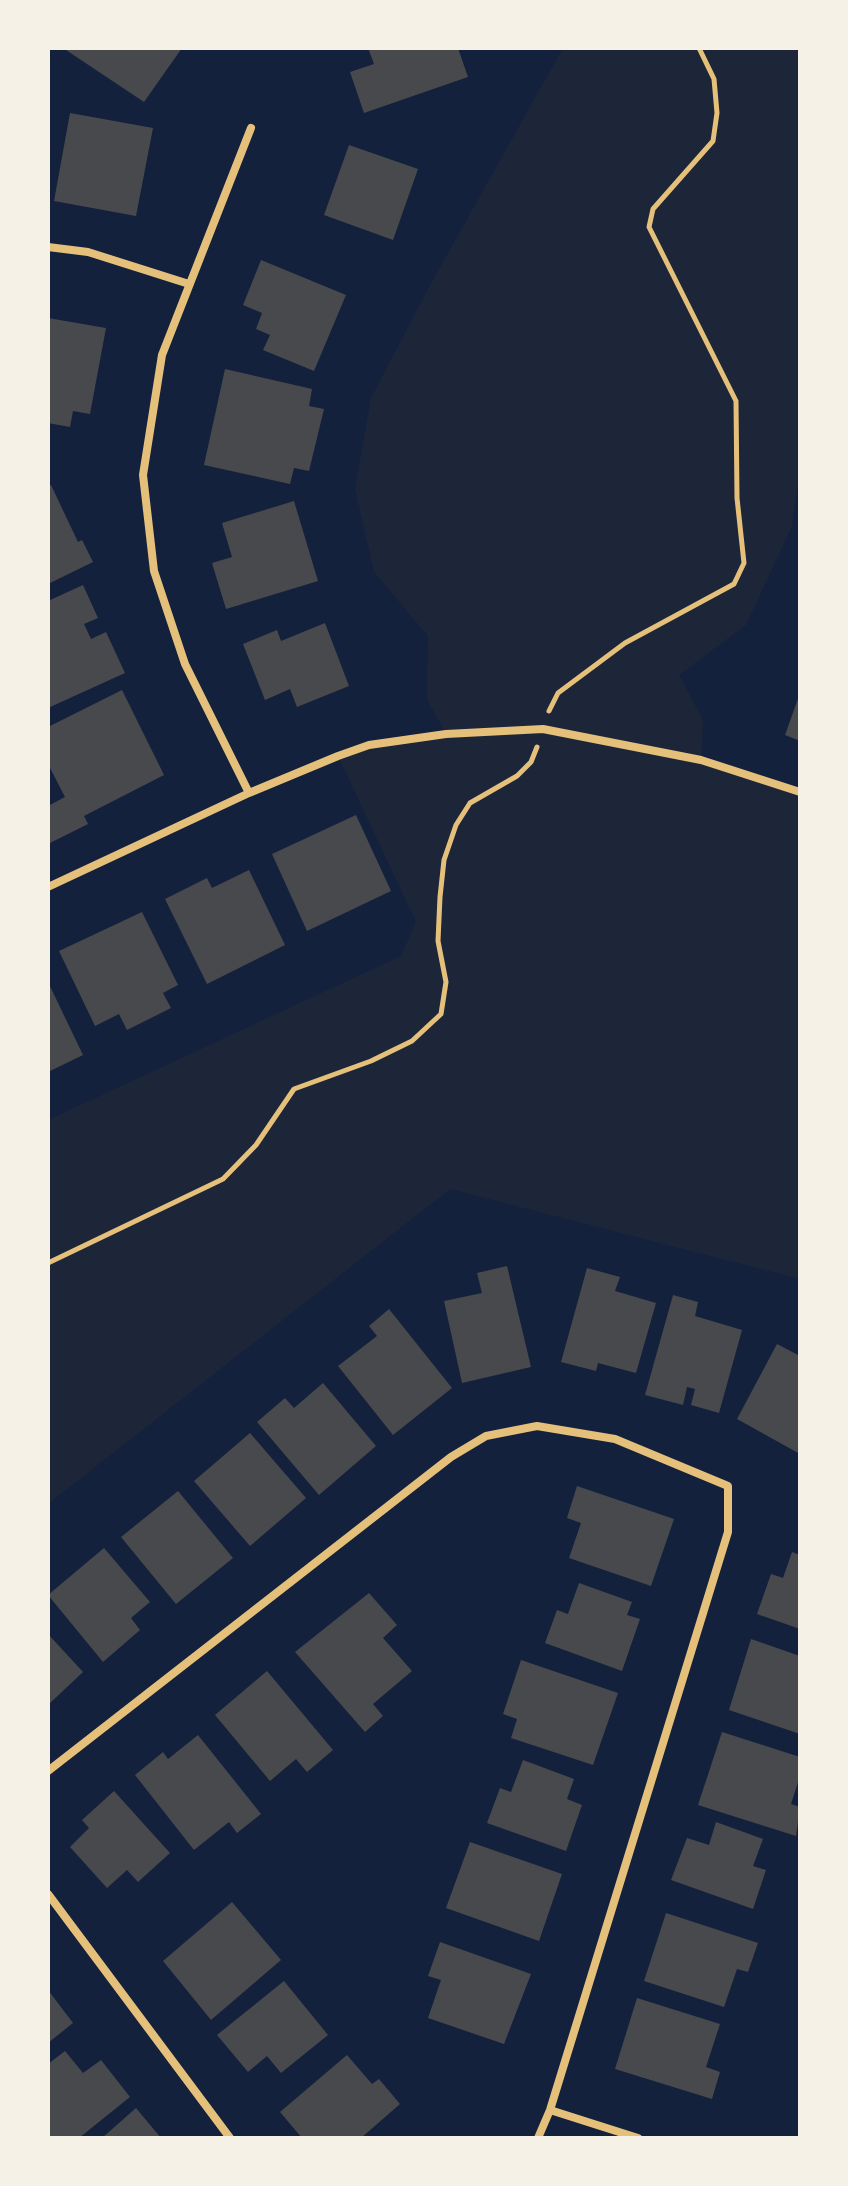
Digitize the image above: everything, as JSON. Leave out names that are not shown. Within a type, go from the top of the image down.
[{"type":"street","points":[[249,793],[185,664],[154,571],[143,475],[162,355],[251,128]]},
{"type":"street","points":[[48,247],[88,252],[189,284]]},
{"type":"street","points":[[48,887],[249,793],[369,745],[446,734],[543,729],[701,760],[800,792]]},
{"type":"street","points":[[48,1771],[451,1457],[486,1436],[537,1426],[615,1439],[728,1486],[728,1532],[550,2110],[538,2138]]},
{"type":"street","points":[[48,1894],[230,2138]]},
{"type":"street","points":[[550,2110],[638,2138]]},
{"type":"shaded area","points":[[563,48],[800,48],[800,475],[792,526],[746,625],[679,675],[703,720],[701,760],[800,792],[800,1279],[450,1189],[48,1504],[48,1120],[401,956],[416,922],[338,756],[369,745],[446,733],[427,700],[428,636],[374,572],[355,489],[371,398],[429,287]]},
{"type":"building","points":[[63,48],[182,48],[144,102]]},
{"type":"building","points":[[368,48],[458,48],[468,77],[364,113],[350,72],[374,64]]},
{"type":"building","points":[[70,113],[153,128],[136,216],[54,201]]},
{"type":"building","points":[[349,145],[418,169],[393,240],[324,215]]},
{"type":"building","points":[[261,260],[346,295],[314,371],[263,350],[270,335],[256,329],[262,313],[243,305]]},
{"type":"building","points":[[48,318],[106,328],[90,414],[73,411],[70,427],[48,423]]},
{"type":"building","points":[[225,369],[312,389],[309,406],[324,409],[309,471],[294,468],[290,484],[204,465]]},
{"type":"building","points":[[51,485],[78,542],[82,540],[93,562],[48,584],[48,486]]},
{"type":"building","points":[[294,501],[318,581],[226,609],[212,563],[232,557],[222,523]]},
{"type":"building","points":[[83,585],[98,618],[84,624],[91,639],[106,632],[125,673],[48,708],[48,601]]},
{"type":"building","points":[[325,623],[349,686],[297,707],[290,689],[265,700],[243,644],[277,630],[281,641]]},
{"type":"building","points":[[122,690],[164,775],[84,816],[88,824],[48,844],[48,806],[65,797],[48,764],[48,727]]},
{"type":"building","points":[[800,693],[800,741],[785,735]]},
{"type":"building","points":[[356,815],[391,891],[307,931],[272,854]]},
{"type":"building","points":[[249,870],[285,945],[207,984],[165,899],[207,878],[212,888]]},
{"type":"building","points":[[142,912],[178,985],[163,993],[171,1008],[127,1030],[119,1014],[95,1026],[59,951]]},
{"type":"building","points":[[48,982],[83,1055],[48,1072]]},
{"type":"building","points":[[507,1266],[531,1367],[462,1383],[444,1301],[482,1293],[477,1273]]},
{"type":"building","points":[[587,1268],[620,1277],[615,1291],[656,1303],[636,1373],[598,1363],[596,1371],[561,1362]]},
{"type":"building","points":[[673,1295],[698,1302],[695,1316],[742,1330],[719,1413],[691,1405],[695,1389],[687,1387],[683,1405],[645,1395]]},
{"type":"building","points":[[389,1309],[452,1388],[393,1435],[338,1366],[377,1336],[369,1326]]},
{"type":"building","points":[[777,1344],[800,1356],[800,1454],[737,1419]]},
{"type":"building","points":[[323,1383],[376,1446],[319,1495],[257,1422],[285,1398],[294,1408]]},
{"type":"building","points":[[250,1433],[306,1498],[250,1546],[194,1481]]},
{"type":"building","points":[[577,1486],[674,1519],[651,1586],[569,1558],[581,1523],[567,1518]]},
{"type":"building","points":[[178,1491],[233,1558],[176,1604],[121,1537]]},
{"type":"building","points":[[104,1548],[150,1602],[131,1618],[140,1630],[103,1662],[48,1595]]},
{"type":"building","points":[[792,1552],[800,1555],[800,1629],[757,1614],[771,1574],[783,1578]]},
{"type":"building","points":[[579,1583],[632,1602],[627,1615],[640,1619],[622,1671],[545,1643],[557,1610],[568,1614]]},
{"type":"building","points":[[369,1593],[397,1625],[383,1638],[412,1671],[373,1704],[383,1716],[365,1732],[295,1652]]},
{"type":"building","points":[[48,1634],[83,1672],[48,1705]]},
{"type":"building","points":[[751,1639],[800,1656],[800,1734],[729,1710]]},
{"type":"building","points":[[521,1660],[618,1693],[593,1765],[511,1738],[517,1719],[503,1714]]},
{"type":"building","points":[[267,1671],[333,1750],[307,1772],[296,1759],[270,1781],[215,1715]]},
{"type":"building","points":[[722,1732],[800,1757],[800,1776],[791,1804],[800,1807],[796,1836],[698,1805]]},
{"type":"building","points":[[198,1735],[261,1814],[237,1833],[229,1822],[194,1850],[135,1775],[163,1752],[168,1759]]},
{"type":"building","points":[[523,1760],[574,1779],[567,1799],[582,1805],[566,1851],[487,1823],[500,1788],[511,1792]]},
{"type":"building","points":[[114,1791],[170,1853],[138,1882],[127,1870],[107,1888],[70,1847],[89,1828],[82,1820]]},
{"type":"building","points":[[716,1822],[763,1839],[753,1866],[766,1870],[753,1909],[671,1880],[687,1838],[709,1845]]},
{"type":"building","points":[[470,1842],[562,1874],[539,1941],[446,1908]]},
{"type":"building","points":[[232,1902],[281,1960],[211,2020],[163,1961]]},
{"type":"building","points":[[666,1913],[758,1943],[748,1972],[737,1969],[724,2007],[644,1981]]},
{"type":"building","points":[[440,1942],[531,1974],[504,2044],[428,2018],[441,1980],[428,1976]]},
{"type":"building","points":[[284,1981],[328,2035],[281,2073],[267,2056],[248,2072],[217,2035]]},
{"type":"building","points":[[48,1990],[73,2023],[48,2043]]},
{"type":"building","points":[[637,1998],[720,2024],[706,2067],[720,2072],[712,2099],[615,2069]]},
{"type":"building","points":[[65,2051],[83,2073],[101,2060],[130,2097],[79,2138],[48,2138],[48,2064]]},
{"type":"building","points":[[347,2055],[372,2084],[379,2079],[400,2104],[361,2138],[302,2138],[280,2112]]},
{"type":"building","points":[[136,2108],[161,2138],[102,2138]]}]
